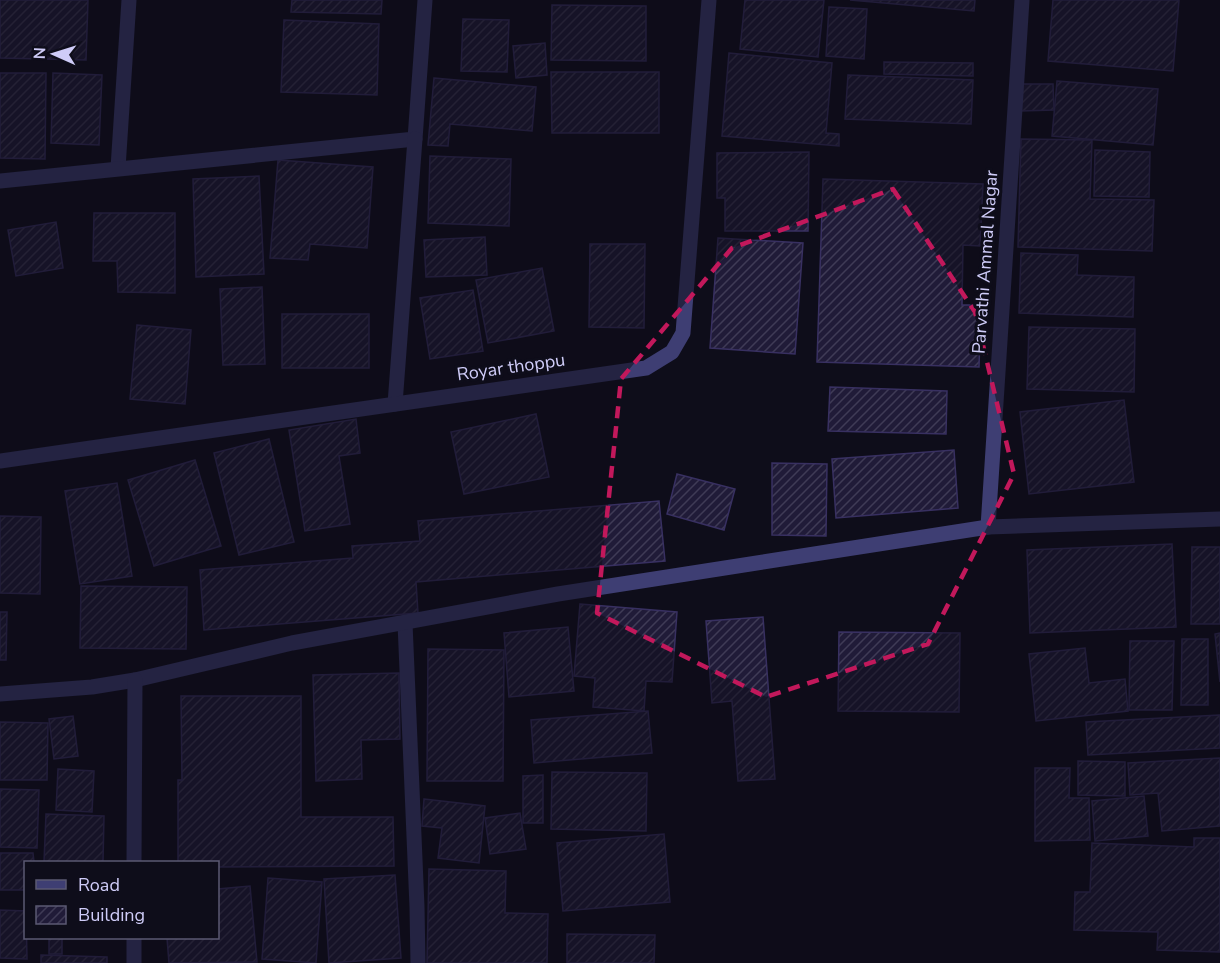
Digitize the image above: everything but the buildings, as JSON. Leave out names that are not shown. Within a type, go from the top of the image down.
[{"type":"street","points":[[118,168],[129,0]]},
{"type":"street","points":[[395,404],[425,0]]},
{"type":"street","name":"Royar thoppu","points":[[0,460],[646,368],[672,352],[683,333],[709,0]]},
{"type":"street","name":"Parvathi Ammal Nagar","points":[[988,527],[1022,0]]},
{"type":"street","points":[[0,181],[415,139]]},
{"type":"street","points":[[0,694],[92,687],[135,680],[292,643],[558,594],[988,527],[1220,519]]},
{"type":"street","points":[[405,623],[418,963]]},
{"type":"street","points":[[134,861],[135,680]]},
{"type":"street","points":[[134,939],[134,963]]},
{"type":"highlighted area","points":[[893,189],[975,312],[1014,474],[928,644],[766,697],[597,613],[621,379],[732,248]]}]
